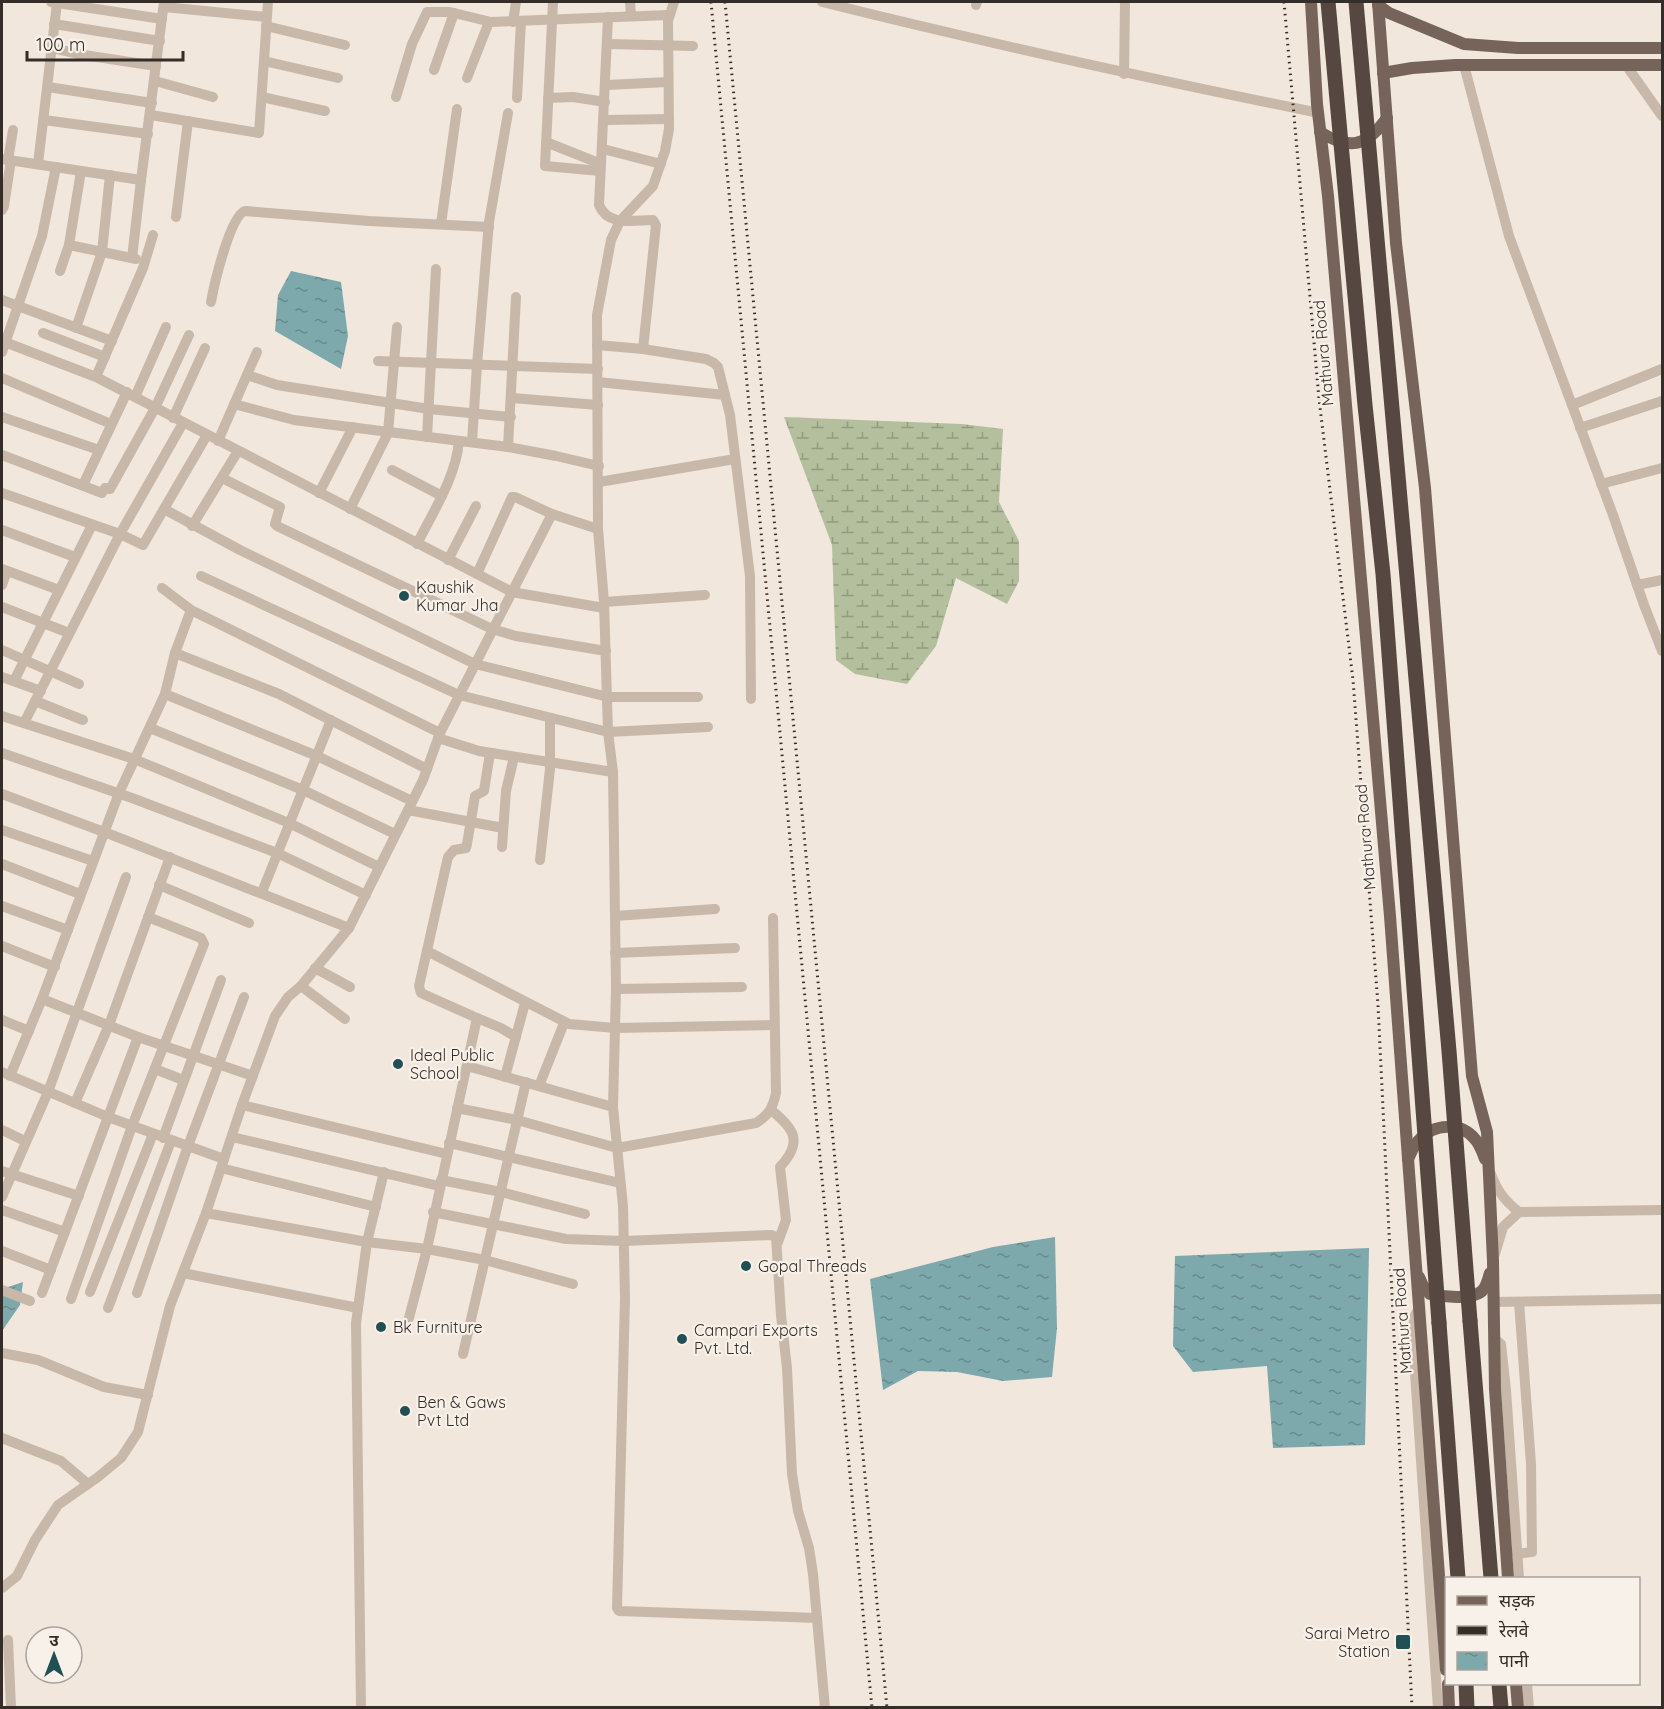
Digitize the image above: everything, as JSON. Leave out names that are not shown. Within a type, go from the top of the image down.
[{"type":"highway","points":[[1328,2],[1383,574],[1458,1577]]},
{"type":"highway","points":[[1356,2],[1449,1051],[1491,1577]]},
{"type":"highway","points":[[1466,1685],[1467,1707]]},
{"type":"highway","points":[[1499,1685],[1501,1707]]},
{"type":"main road","name":"Mathura Road","points":[[1311,2],[1318,113],[1389,904],[1445,1657]]},
{"type":"main road","points":[[1378,3],[1389,13],[1464,44],[1518,48],[1662,48]]},
{"type":"main road","points":[[1378,3],[1396,243],[1425,488],[1472,1076],[1487,1132],[1493,1261],[1495,1389],[1508,1577]]},
{"type":"main road","points":[[1383,73],[1412,68],[1464,65],[1662,65]]},
{"type":"main road","points":[[1320,132],[1333,140],[1348,143],[1363,141],[1376,133],[1387,118]]},
{"type":"main road","points":[[1408,1161],[1418,1140],[1431,1131],[1447,1127],[1466,1131],[1473,1137],[1479,1144],[1489,1166]]},
{"type":"main road","points":[[1416,1267],[1426,1292],[1438,1296],[1455,1297],[1475,1295],[1482,1291],[1487,1284],[1493,1261]]},
{"type":"main road","points":[[1448,1685],[1449,1707]]},
{"type":"main road","points":[[1516,1685],[1518,1707]]},
{"type":"street","points":[[38,164],[52,48],[54,2],[78,3],[162,19]]},
{"type":"street","points":[[151,115],[260,133],[268,2]]},
{"type":"street","points":[[516,2],[517,99]]},
{"type":"street","points":[[553,2],[545,164],[547,167],[601,167]]},
{"type":"street","points":[[630,2],[631,16]]},
{"type":"street","points":[[674,2],[669,15],[668,135],[661,164],[653,186],[620,221],[611,240],[597,315],[598,529],[604,605],[608,732],[613,772],[616,989],[613,1107],[624,1241],[625,1335],[617,1608],[623,1612],[817,1618]]},
{"type":"street","points":[[822,2],[854,5],[962,37],[1124,74],[1318,113]]},
{"type":"street","points":[[1124,74],[1125,2]]},
{"type":"street","points":[[132,258],[164,4],[266,21],[345,45]]},
{"type":"street","points":[[396,97],[412,44],[427,12],[438,10],[489,22],[669,15]]},
{"type":"street","points":[[434,70],[454,13]]},
{"type":"street","points":[[608,17],[600,208],[609,218],[620,221],[653,220],[656,225],[643,349]]},
{"type":"street","points":[[467,78],[489,22]]},
{"type":"street","points":[[54,24],[160,41]]},
{"type":"street","points":[[608,44],[693,46]]},
{"type":"street","points":[[52,48],[84,56],[156,66]]},
{"type":"street","points":[[264,61],[338,78]]},
{"type":"street","points":[[1464,65],[1509,236],[1662,651]]},
{"type":"street","points":[[1626,65],[1662,116]]},
{"type":"street","points":[[155,81],[213,97]]},
{"type":"street","points":[[606,85],[668,82]]},
{"type":"street","points":[[48,87],[152,103]]},
{"type":"street","points":[[262,97],[325,111]]},
{"type":"street","points":[[548,98],[580,98],[605,102]]},
{"type":"street","points":[[441,224],[457,109]]},
{"type":"street","points":[[472,442],[489,227],[508,113]]},
{"type":"street","points":[[605,120],[669,119]]},
{"type":"street","points":[[44,120],[148,134]]},
{"type":"street","points":[[176,217],[188,121]]},
{"type":"street","points":[[2,210],[7,160],[13,130]]},
{"type":"street","points":[[546,142],[601,167]]},
{"type":"street","points":[[603,149],[661,164]]},
{"type":"street","points":[[7,160],[141,180]]},
{"type":"street","points":[[56,167],[42,236],[3,345],[96,376],[512,592],[604,605],[705,595]]},
{"type":"street","points":[[60,271],[69,245],[81,171]]},
{"type":"street","points":[[76,328],[102,252],[110,175]]},
{"type":"street","points":[[211,302],[217,269],[241,212],[489,227]]},
{"type":"street","points":[[96,376],[145,261],[153,235]]},
{"type":"street","points":[[69,245],[145,261]]},
{"type":"street","points":[[428,437],[436,269]]},
{"type":"street","points":[[508,447],[516,297]]},
{"type":"street","points":[[2,300],[112,341]]},
{"type":"street","points":[[83,485],[111,424],[131,395],[166,327]]},
{"type":"street","points":[[350,509],[388,433],[396,327]]},
{"type":"street","points":[[43,333],[105,357]]},
{"type":"street","points":[[2,455],[102,493],[105,488],[110,489],[155,408],[189,335]]},
{"type":"street","points":[[597,345],[643,349],[706,359],[714,363],[722,376],[750,576],[751,699]]},
{"type":"street","points":[[24,723],[178,420],[206,348]]},
{"type":"street","points":[[218,441],[257,351]]},
{"type":"street","points":[[378,361],[598,369]]},
{"type":"street","points":[[1572,405],[1662,369]]},
{"type":"street","points":[[247,375],[277,385],[429,409],[511,417]]},
{"type":"street","points":[[2,378],[111,424]]},
{"type":"street","points":[[598,382],[725,395]]},
{"type":"street","points":[[512,398],[598,405]]},
{"type":"street","points":[[1580,428],[1662,400]]},
{"type":"street","points":[[234,404],[294,420],[508,447],[599,466]]},
{"type":"street","points":[[2,417],[99,450]]},
{"type":"street","points":[[319,493],[352,427]]},
{"type":"street","points":[[2,493],[120,534],[142,545],[207,435]]},
{"type":"street","points":[[417,544],[442,496],[458,454],[459,441]]},
{"type":"street","points":[[192,526],[238,451]]},
{"type":"street","points":[[599,482],[735,459]]},
{"type":"street","points":[[1601,484],[1662,468]]},
{"type":"street","points":[[392,470],[442,496]]},
{"type":"street","points":[[222,478],[280,507],[275,524],[277,526],[492,629],[516,636],[606,651]]},
{"type":"street","points":[[477,574],[512,497],[552,514],[598,529]]},
{"type":"street","points":[[448,560],[476,506]]},
{"type":"street","points":[[164,509],[192,526],[475,664],[608,697],[698,697]]},
{"type":"street","points":[[2,1588],[17,1576],[35,1540],[58,1505],[121,1458],[130,1448],[138,1432],[170,1306],[206,1213],[275,1016],[288,997],[301,986],[349,928],[410,806],[439,735],[552,514]]},
{"type":"street","points":[[14,681],[92,525]]},
{"type":"street","points":[[2,530],[75,557]]},
{"type":"street","points":[[2,585],[4,570],[59,590]]},
{"type":"street","points":[[201,576],[459,696],[608,732],[708,727]]},
{"type":"street","points":[[1637,585],[1662,580]]},
{"type":"street","points":[[162,588],[191,610],[439,735],[490,753],[613,772]]},
{"type":"street","points":[[2,607],[69,633]]},
{"type":"street","points":[[191,610],[175,653],[165,694],[119,793],[29,1031],[6,1074],[75,1104],[188,1146],[222,1164],[376,1207]]},
{"type":"street","points":[[1650,622],[1662,621]]},
{"type":"street","points":[[2,650],[80,684]]},
{"type":"street","points":[[175,653],[279,694],[427,769]]},
{"type":"street","points":[[2,676],[83,720]]},
{"type":"street","points":[[165,694],[317,756],[410,806],[503,828]]},
{"type":"street","points":[[2,716],[134,759],[290,823],[379,867]]},
{"type":"street","points":[[540,860],[550,762],[550,718]]},
{"type":"street","points":[[262,892],[331,720]]},
{"type":"street","points":[[150,728],[303,790],[394,834]]},
{"type":"street","points":[[2,753],[119,793],[277,853],[366,895]]},
{"type":"street","points":[[490,753],[484,791],[475,796],[465,848],[454,850],[448,856],[419,986],[421,993],[501,1028],[516,1037]]},
{"type":"street","points":[[502,847],[506,791],[514,757]]},
{"type":"street","points":[[2,794],[262,892],[349,928]]},
{"type":"street","points":[[2,830],[93,861]]},
{"type":"street","points":[[75,1104],[109,1025],[170,857]]},
{"type":"street","points":[[2,864],[81,894]]},
{"type":"street","points":[[2,1197],[6,1173],[25,1142],[48,1092],[126,877]]},
{"type":"street","points":[[159,885],[249,923]]},
{"type":"street","points":[[2,906],[68,930]]},
{"type":"street","points":[[615,916],[715,909]]},
{"type":"street","points":[[70,1299],[132,1126],[204,944],[201,938],[147,917]]},
{"type":"street","points":[[457,1108],[517,1120],[617,1148],[756,1123],[771,1110],[776,1093],[773,918]]},
{"type":"street","points":[[2,946],[55,967]]},
{"type":"street","points":[[615,953],[735,948]]},
{"type":"street","points":[[427,951],[564,1023],[615,1028],[774,1025]]},
{"type":"street","points":[[315,968],[350,987]]},
{"type":"street","points":[[108,1308],[163,1138],[221,980]]},
{"type":"street","points":[[301,986],[345,1019]]},
{"type":"street","points":[[616,989],[742,987]]},
{"type":"street","points":[[137,1293],[188,1146],[244,997]]},
{"type":"street","points":[[42,999],[138,1037],[253,1076]]},
{"type":"street","points":[[505,1077],[525,1003]]},
{"type":"street","points":[[409,1318],[427,1250],[477,1018]]},
{"type":"street","points":[[2,1020],[29,1031]]},
{"type":"street","points":[[539,1086],[564,1023]]},
{"type":"street","points":[[42,1293],[138,1037]]},
{"type":"street","points":[[467,1066],[613,1107]]},
{"type":"street","points":[[154,1070],[183,1080]]},
{"type":"street","points":[[463,1354],[526,1083]]},
{"type":"street","points":[[242,1105],[447,1154]]},
{"type":"street","points":[[771,1110],[791,1128],[794,1140],[792,1155],[780,1167],[786,1220],[778,1242],[793,1483],[798,1511],[809,1548],[825,1707]]},
{"type":"street","points":[[2,1130],[25,1142]]},
{"type":"street","points":[[232,1137],[384,1172],[501,1192],[585,1214]]},
{"type":"street","points":[[90,1292],[163,1138]]},
{"type":"street","points":[[449,1143],[620,1183]]},
{"type":"street","points":[[1489,1166],[1499,1192],[1505,1201],[1519,1212],[1662,1210]]},
{"type":"street","points":[[361,1707],[358,1308],[367,1242],[384,1172]]},
{"type":"street","points":[[6,1173],[78,1196]]},
{"type":"street","points":[[2,1210],[65,1232]]},
{"type":"street","points":[[434,1212],[566,1239],[624,1241],[771,1235],[778,1242]]},
{"type":"street","points":[[1493,1261],[1503,1227],[1519,1212]]},
{"type":"street","points":[[206,1213],[367,1242],[485,1260],[573,1284]]},
{"type":"street","points":[[2,1251],[51,1270]]},
{"type":"street","points":[[183,1272],[358,1308]]},
{"type":"street","points":[[2,1290],[30,1301]]},
{"type":"street","points":[[1494,1302],[1662,1299]]},
{"type":"street","points":[[1517,1554],[1532,1552],[1531,1464],[1519,1302]]},
{"type":"street","points":[[1419,1308],[1414,1317],[1413,1344],[1438,1707]]},
{"type":"street","points":[[1494,1338],[1501,1344],[1519,1577]]},
{"type":"street","points":[[2,1353],[38,1360],[104,1387],[147,1395]]},
{"type":"street","points":[[2,1438],[61,1461],[88,1484]]},
{"type":"street","points":[[8,1640],[11,1707]]},
{"type":"street","points":[[1527,1685],[1529,1707]]},
{"type":"green space","points":[[784,417],[962,424],[1003,429],[999,502],[1019,541],[1019,581],[1007,604],[956,578],[936,646],[907,684],[855,674],[836,660],[832,545]]},
{"type":"water","points":[[291,271],[341,282],[348,336],[341,369],[275,331],[278,295]]},
{"type":"water","points":[[1055,1237],[1057,1328],[1052,1377],[1003,1381],[957,1372],[918,1371],[883,1390],[870,1279],[993,1247]]},
{"type":"water","points":[[1369,1248],[1365,1445],[1273,1448],[1267,1366],[1193,1372],[1173,1346],[1175,1256]]},
{"type":"water","points":[[23,1282],[20,1305],[2,1331],[2,1289]]},
{"type":"railway","points":[[711,2],[872,1708]]},
{"type":"railway","points":[[725,2],[887,1708]]},
{"type":"railway","points":[[1284,2],[1319,399],[1353,680],[1378,1005],[1412,1708]]},
{"type":"place","name":"Kaushik Kumar Jha","points":[[404,596]]},
{"type":"place","name":"Ideal Public School","points":[[398,1064]]},
{"type":"place","name":"Gopal Threads","points":[[746,1266]]},
{"type":"place","name":"Bk Furniture","points":[[381,1327]]},
{"type":"place","name":"Campari Exports Pvt. Ltd.","points":[[682,1339]]},
{"type":"place","name":"Ben & Gaws Pvt Ltd","points":[[405,1411]]},
{"type":"place","name":"Sarai Metro Station","points":[[1403,1642]]}]
